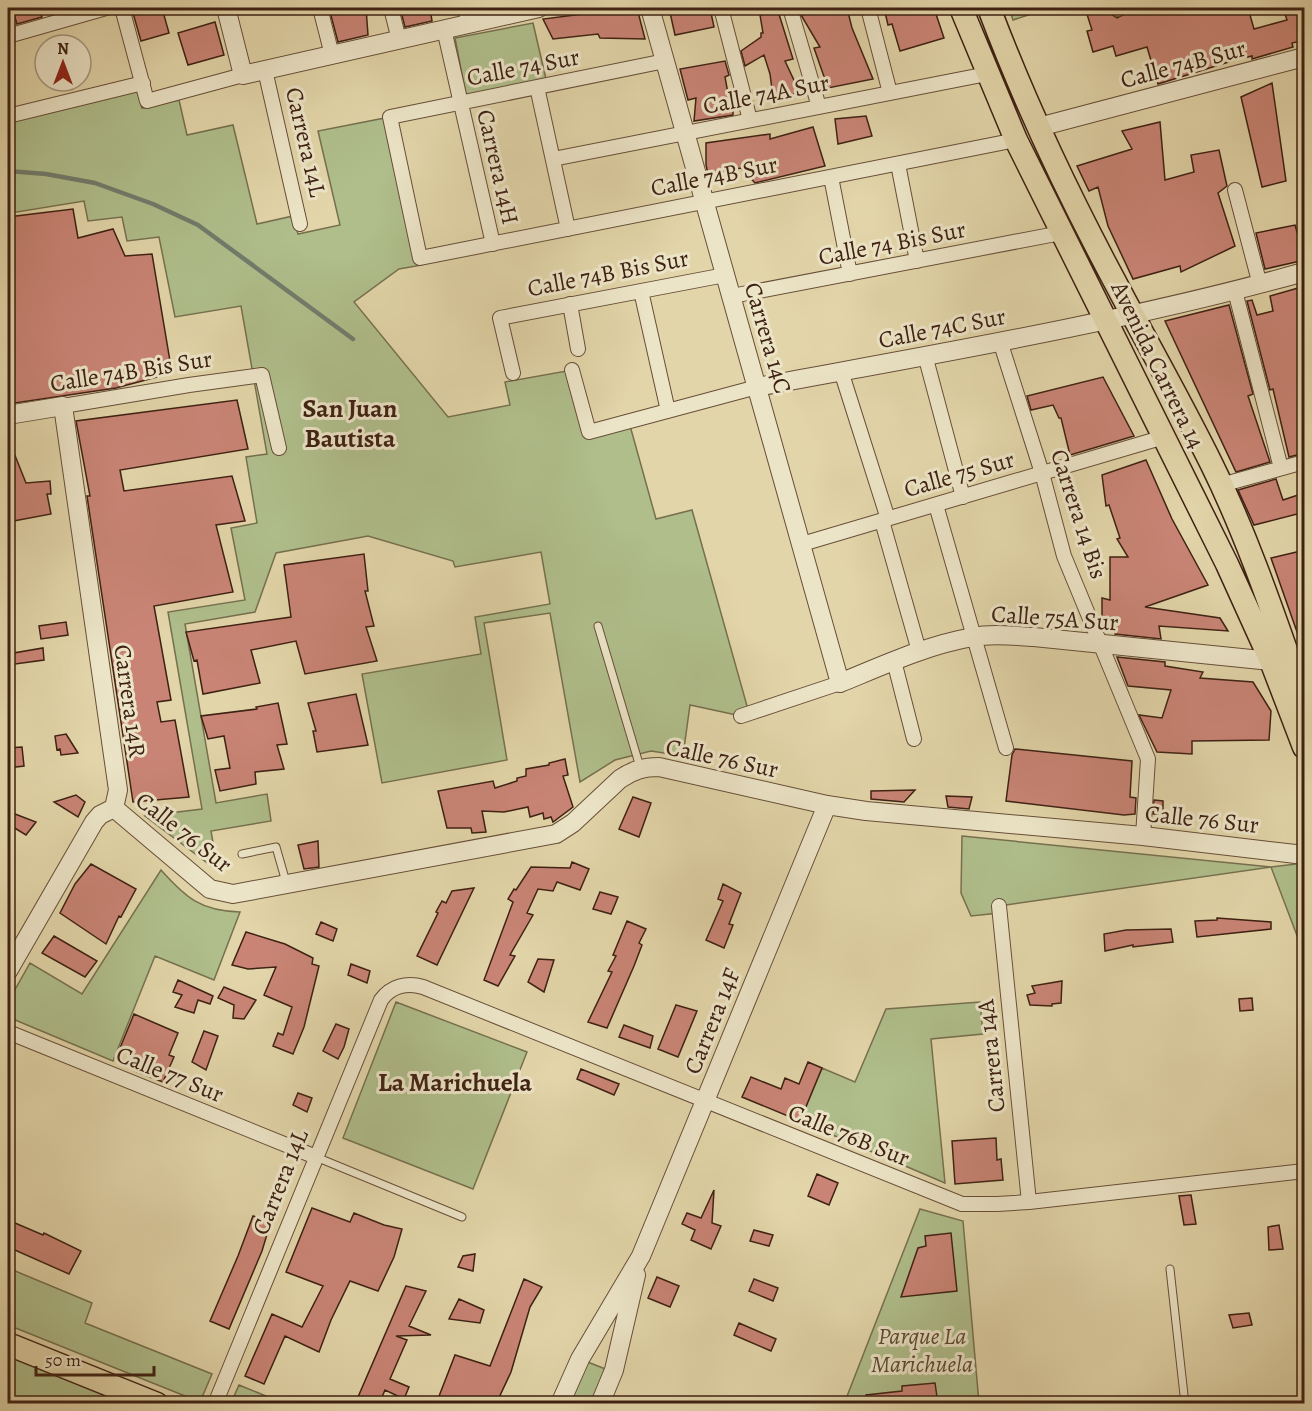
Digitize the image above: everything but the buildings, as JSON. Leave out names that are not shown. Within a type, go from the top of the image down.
[{"type":"main road","name":"Avenida Carrera 14","points":[[961,8],[1016,140],[1227,564],[1289,662],[1305,747]]},
{"type":"main road","name":"Avenida Carrera 14","points":[[989,8],[1039,127],[1132,314],[1221,485],[1244,537],[1305,701]]},
{"type":"main road","points":[[8,1344],[157,1404]]},
{"type":"street","points":[[8,36],[106,8]]},
{"type":"street","points":[[122,8],[147,101],[243,75],[444,29],[467,15],[539,8]]},
{"type":"street","points":[[226,8],[243,75]]},
{"type":"street","points":[[320,8],[332,55]]},
{"type":"street","points":[[391,8],[399,39]]},
{"type":"street","name":"Carrera 14C","points":[[650,8],[840,682]]},
{"type":"street","points":[[721,8],[750,120]]},
{"type":"street","points":[[790,8],[819,106]]},
{"type":"street","points":[[868,8],[890,93]]},
{"type":"street","name":"Carrera 14H","points":[[444,29],[493,244]]},
{"type":"street","name":"Calle 74B Sur","points":[[1039,127],[1305,57]]},
{"type":"street","name":"Calle 74 Sur","points":[[420,258],[390,117],[665,62]]},
{"type":"street","name":"Carrera 14L","points":[[265,70],[300,224]]},
{"type":"street","name":"Calle 74A Sur","points":[[553,159],[987,74]]},
{"type":"street","points":[[8,116],[142,83]]},
{"type":"street","points":[[537,87],[568,229]]},
{"type":"street","name":"Calle 74B Sur","points":[[420,258],[1016,140]]},
{"type":"street","points":[[898,164],[917,261]]},
{"type":"street","points":[[831,177],[850,274]]},
{"type":"street","points":[[1235,190],[1260,285]]},
{"type":"street","name":"Calle 74 Bis Sur","points":[[732,296],[1061,233]]},
{"type":"street","name":"Calle 74C Sur","points":[[572,370],[589,432],[757,387],[1106,320],[1260,285],[1305,272]]},
{"type":"street","name":"Calle 74B Bis Sur","points":[[513,373],[500,318],[726,275]]},
{"type":"street","points":[[641,291],[668,411]]},
{"type":"street","points":[[1235,291],[1281,468]]},
{"type":"street","points":[[570,304],[578,349]]},
{"type":"street","name":"Carrera 14 Bis","points":[[1000,341],[1042,474],[1064,556],[1148,759],[1143,837]]},
{"type":"street","points":[[925,355],[963,497]]},
{"type":"street","points":[[841,371],[885,520],[919,651]]},
{"type":"street","name":"Calle 74B Bis Sur","points":[[8,415],[262,375],[279,448]]},
{"type":"street","name":"Carrera 14R","points":[[63,406],[118,780],[118,799],[114,808]]},
{"type":"street","name":"Calle 75 Sur","points":[[802,544],[1164,437]]},
{"type":"street","points":[[1221,485],[1305,462]]},
{"type":"street","points":[[936,505],[1006,748]]},
{"type":"street","name":"Calle 75A Sur","points":[[741,716],[840,682],[919,651],[974,637],[1034,637],[1289,662]]},
{"type":"street","points":[[894,661],[914,739]]},
{"type":"street","name":"Calle 76 Sur","points":[[114,808],[210,889],[233,894],[555,834],[573,823],[620,779],[640,768],[659,767],[827,805],[866,811],[1305,855]]},
{"type":"street","name":"Carrera 14F","points":[[560,1404],[580,1359],[641,1256],[827,805]]},
{"type":"street","points":[[8,971],[94,822],[100,815],[114,808]]},
{"type":"street","name":"Carrera 14A","points":[[999,906],[1029,1202]]},
{"type":"street","name":"Calle 76B Sur","points":[[399,986],[411,984],[423,987],[956,1202],[974,1205],[1029,1202],[1305,1172]]},
{"type":"street","name":"Carrera 14L","points":[[216,1404],[381,1000],[388,992],[399,986]]},
{"type":"street","name":"Calle 77 Sur","points":[[8,1032],[316,1158]]},
{"type":"street","name":"Carrera 14F","points":[[600,1404],[614,1370],[641,1256]]},
{"type":"lane","points":[[598,626],[640,768]]},
{"type":"lane","points":[[242,854],[276,847],[287,885]]},
{"type":"lane","points":[[316,1158],[462,1217]]},
{"type":"lane","points":[[1170,1269],[1185,1404]]},
{"type":"green space","points":[[1009,8],[1044,8],[1044,10],[1013,20]]},
{"type":"green space","points":[[533,23],[546,79],[466,95],[455,38]]},
{"type":"green space","points":[[137,89],[142,108],[179,100],[187,135],[233,125],[257,224],[293,216],[298,234],[340,225],[318,131],[390,117],[422,265],[399,269],[354,302],[448,417],[510,405],[505,382],[572,370],[589,432],[629,422],[656,519],[692,510],[749,713],[741,716],[690,705],[683,756],[651,751],[615,760],[580,782],[550,613],[484,623],[507,760],[382,783],[362,674],[481,654],[475,617],[550,604],[541,552],[455,567],[453,561],[368,536],[276,553],[255,612],[185,624],[216,803],[267,794],[271,821],[211,831],[218,871],[145,816],[202,809],[168,612],[245,600],[231,528],[257,523],[246,457],[267,454],[241,306],[175,317],[159,237],[127,241],[122,217],[88,221],[84,201],[11,213],[8,196],[8,120]]},
{"type":"green space","points":[[962,836],[1271,867],[999,906],[999,913],[971,916],[961,893]]},
{"type":"green space","points":[[1304,863],[1304,954],[1271,867]]},
{"type":"green space","points":[[161,870],[178,888],[204,906],[240,912],[214,980],[155,956],[113,1061],[8,1017],[8,1002],[30,963],[82,994]]},
{"type":"green space","points":[[396,1002],[527,1052],[473,1189],[343,1138]]},
{"type":"green space","points":[[980,1002],[983,1034],[931,1039],[945,1183],[800,1121],[822,1068],[855,1082],[886,1009]]},
{"type":"green space","name":"Parque La Marichuela","points":[[920,1209],[963,1221],[979,1403],[844,1404]]},
{"type":"green space","points":[[8,1268],[92,1303],[85,1323],[212,1374],[200,1402],[8,1325]]},
{"type":"green space","points":[[8,1354],[130,1403],[8,1403]]},
{"type":"green space","points":[[585,1361],[608,1370],[594,1403],[567,1404]]},
{"type":"green space","points":[[239,1385],[283,1403],[231,1403]]},
{"type":"waterway","points":[[8,171],[46,174],[95,183],[153,204],[198,225],[353,339]]},
{"type":"district","name":"San Juan Bautista","points":[[350,423]]},
{"type":"district","name":"La Marichuela","points":[[455,1082]]}]
